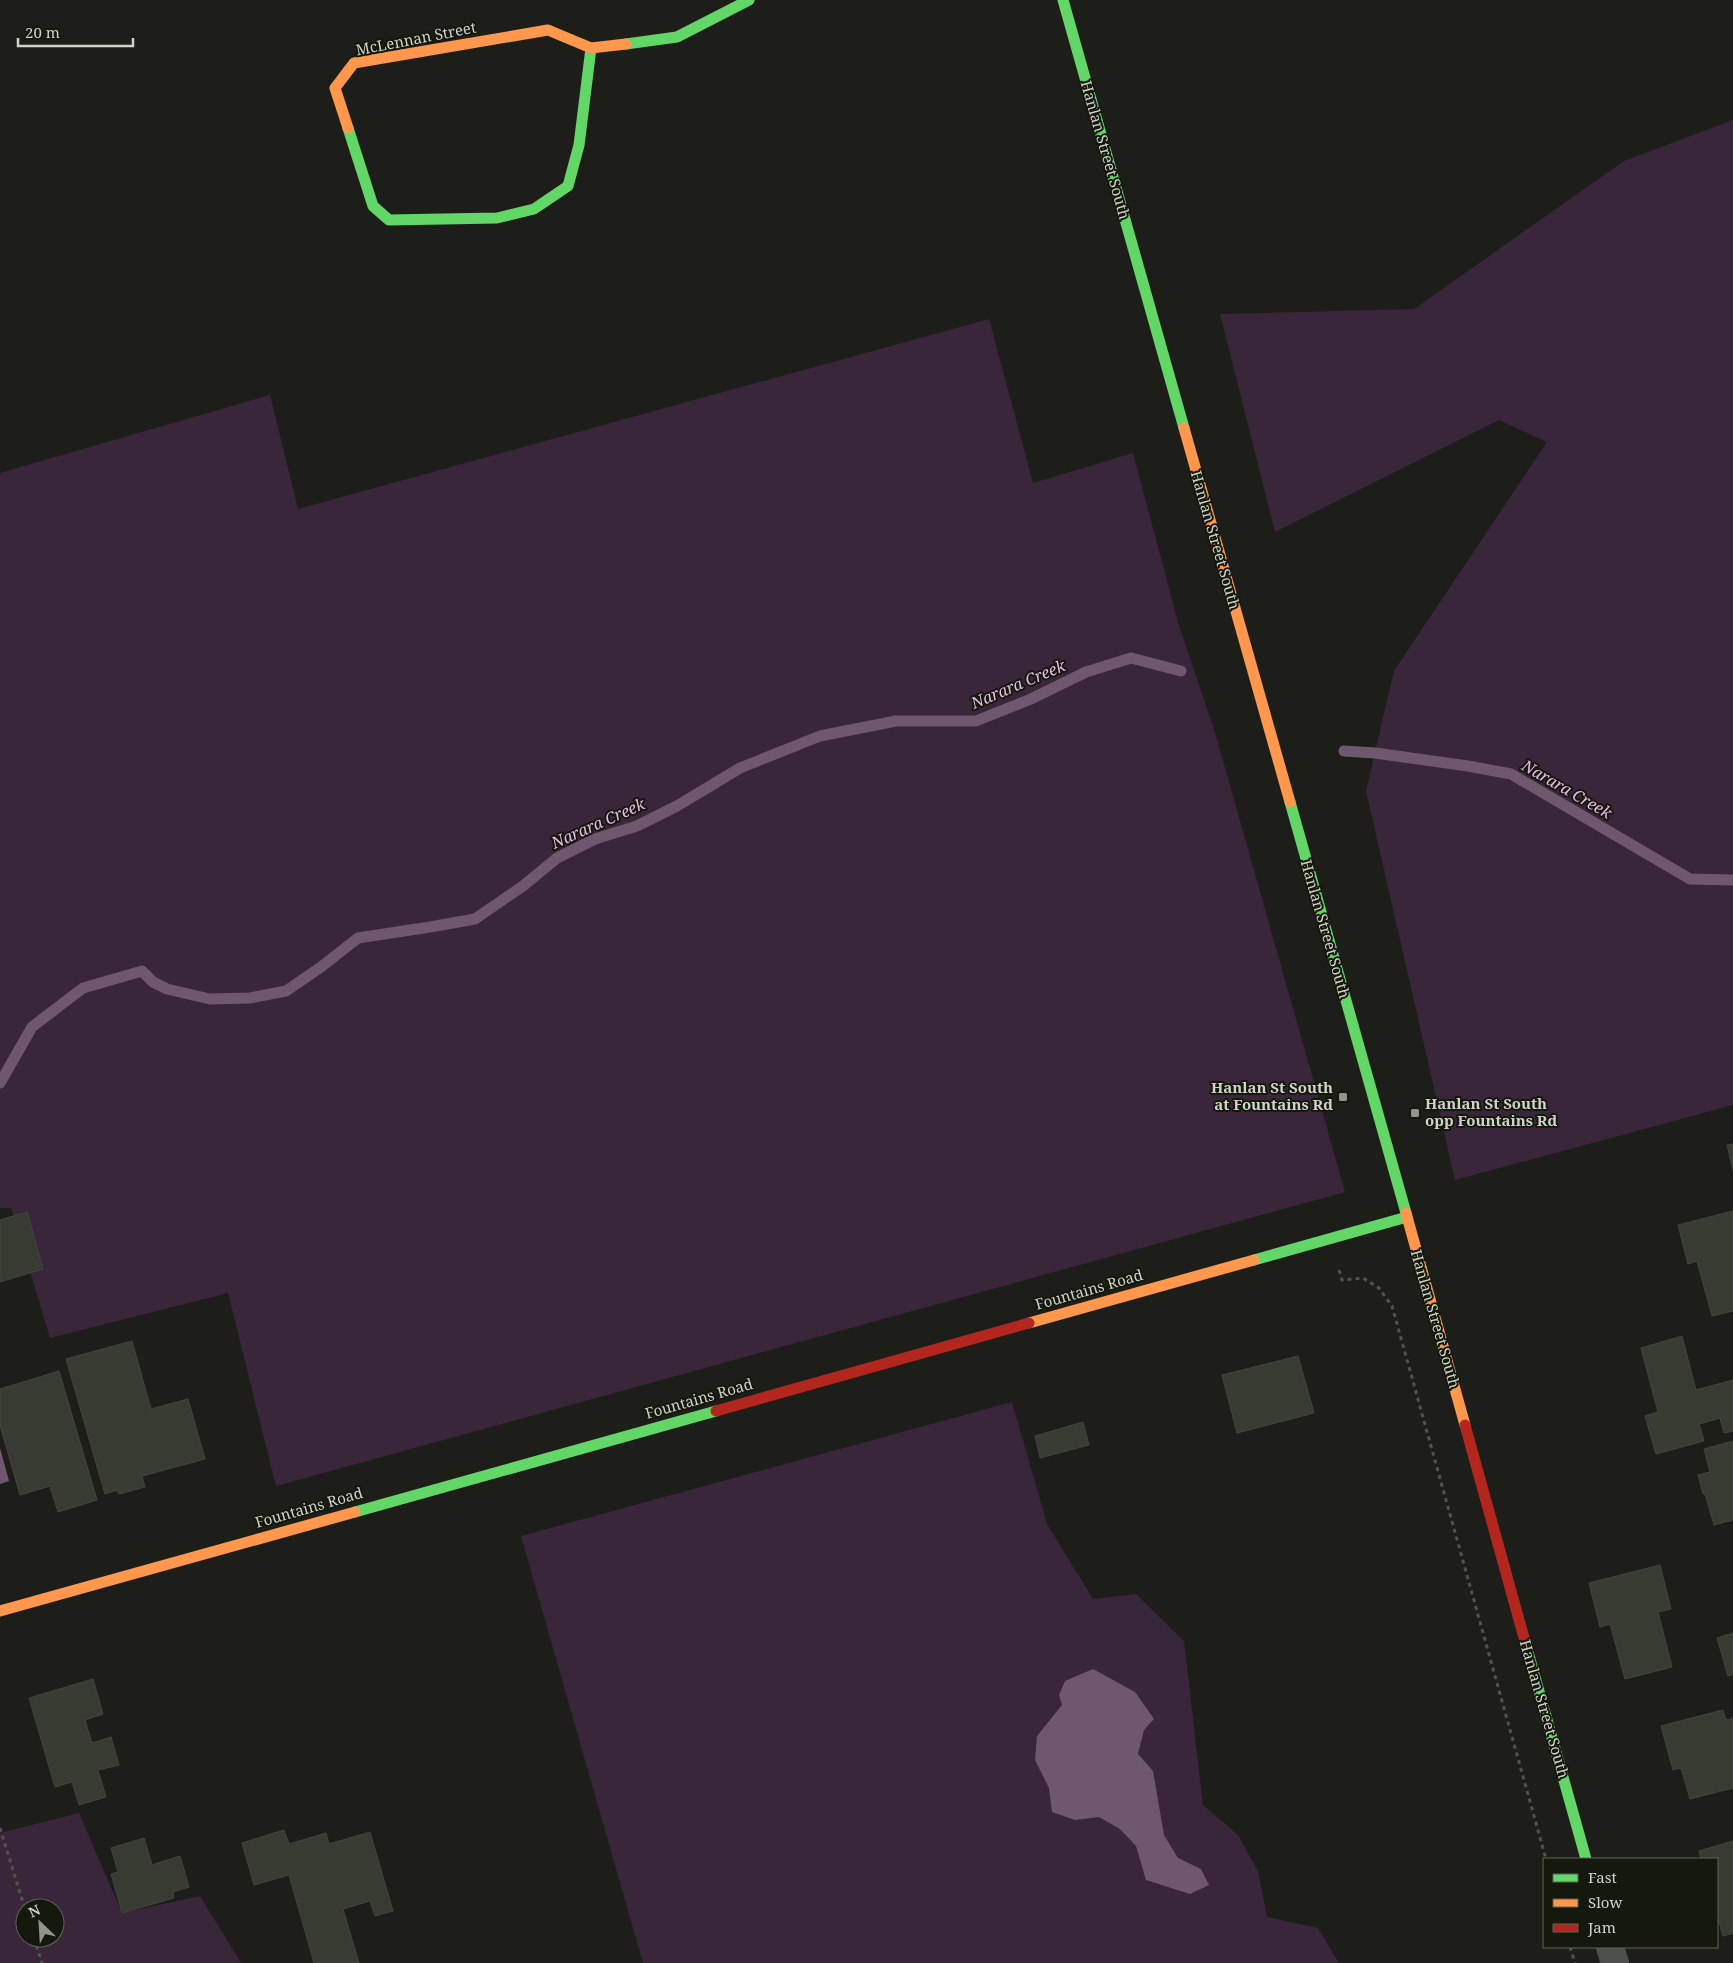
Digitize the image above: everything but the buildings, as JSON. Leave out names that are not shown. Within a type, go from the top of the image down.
[{"type":"street","points":[[592,48],[677,37],[749,0]]},
{"type":"street","name":"Hanlan Street South","points":[[1063,0],[1407,1217],[1586,1858]]},
{"type":"street","name":"McLennan Street","points":[[548,30],[592,48],[578,146],[568,186],[534,209],[497,218],[389,220],[373,206],[335,88],[354,63],[548,30]]},
{"type":"street","name":"Fountains Road","points":[[0,1611],[1407,1217]]},
{"type":"street","points":[[1610,1948],[1615,1963]]},
{"type":"path","points":[[1330,1238],[1342,1280],[1363,1278],[1379,1288],[1392,1306],[1546,1858]]},
{"type":"path","points":[[0,1828],[22,1898]]},
{"type":"path","points":[[37,1948],[42,1963]]},
{"type":"path","points":[[1570,1948],[1575,1963]]},
{"type":"shaded area","points":[[1733,120],[1733,1105],[1455,1180],[1366,791],[1394,671],[1547,442],[1499,420],[1275,532],[1220,314],[1414,309],[1624,161]]},
{"type":"shaded area","points":[[989,319],[1033,483],[1133,453],[1179,626],[1214,729],[1345,1192],[276,1486],[228,1293],[50,1338],[11,1208],[0,1208],[0,473],[270,395],[298,509]]},
{"type":"shaded area","points":[[1012,1402],[1047,1524],[1093,1599],[1136,1594],[1184,1641],[1203,1805],[1238,1835],[1258,1871],[1267,1917],[1318,1928],[1339,1963],[643,1963],[521,1536]]},
{"type":"shaded area","points":[[0,1448],[9,1481],[0,1484]]},
{"type":"shaded area","points":[[1093,1669],[1135,1692],[1154,1719],[1144,1730],[1138,1754],[1153,1771],[1164,1835],[1178,1858],[1201,1869],[1209,1885],[1190,1894],[1146,1880],[1136,1846],[1120,1829],[1099,1817],[1075,1820],[1052,1812],[1049,1788],[1035,1760],[1037,1736],[1062,1705],[1059,1695],[1065,1681]]},
{"type":"shaded area","points":[[79,1813],[122,1913],[200,1896],[241,1963],[0,1963],[0,1833]]},
{"type":"waterway","name":"Narara Creek","points":[[0,1083],[32,1027],[83,988],[142,971],[153,982],[167,989],[210,999],[250,998],[286,991],[358,938],[475,919],[523,886],[557,858],[595,839],[637,826],[677,806],[740,768],[820,736],[896,721],[976,721],[1031,699],[1086,672],[1131,658],[1181,671]]},
{"type":"waterway","name":"Narara Creek","points":[[1344,751],[1375,753],[1511,774],[1690,879],[1733,880]]},
{"type":"traffic: fast","points":[[626,44],[677,37],[749,0]]},
{"type":"traffic: fast","points":[[1063,0],[1184,428]]},
{"type":"traffic: fast","points":[[348,128],[373,206],[389,220],[497,218],[534,209],[568,186],[579,145],[591,48]]},
{"type":"traffic: fast","points":[[1290,802],[1406,1213]]},
{"type":"traffic: fast","points":[[1254,1260],[1407,1217]]},
{"type":"traffic: fast","points":[[355,1512],[716,1411]]},
{"type":"traffic: fast","points":[[1526,1645],[1586,1858]]},
{"type":"traffic: slow","points":[[348,128],[335,88],[354,63],[548,30],[591,48],[626,44]]},
{"type":"traffic: slow","points":[[1184,428],[1290,802]]},
{"type":"traffic: slow","points":[[1406,1213],[1465,1425]]},
{"type":"traffic: slow","points":[[1029,1323],[1254,1260]]},
{"type":"traffic: slow","points":[[0,1611],[355,1512]]},
{"type":"traffic: jam","points":[[716,1411],[1029,1323]]},
{"type":"traffic: jam","points":[[1465,1425],[1526,1645]]},
{"type":"place","name":"Hanlan St South at Fountains Rd","points":[[1343,1097]]},
{"type":"place","name":"Hanlan St South opp Fountains Rd","points":[[1415,1113]]}]
